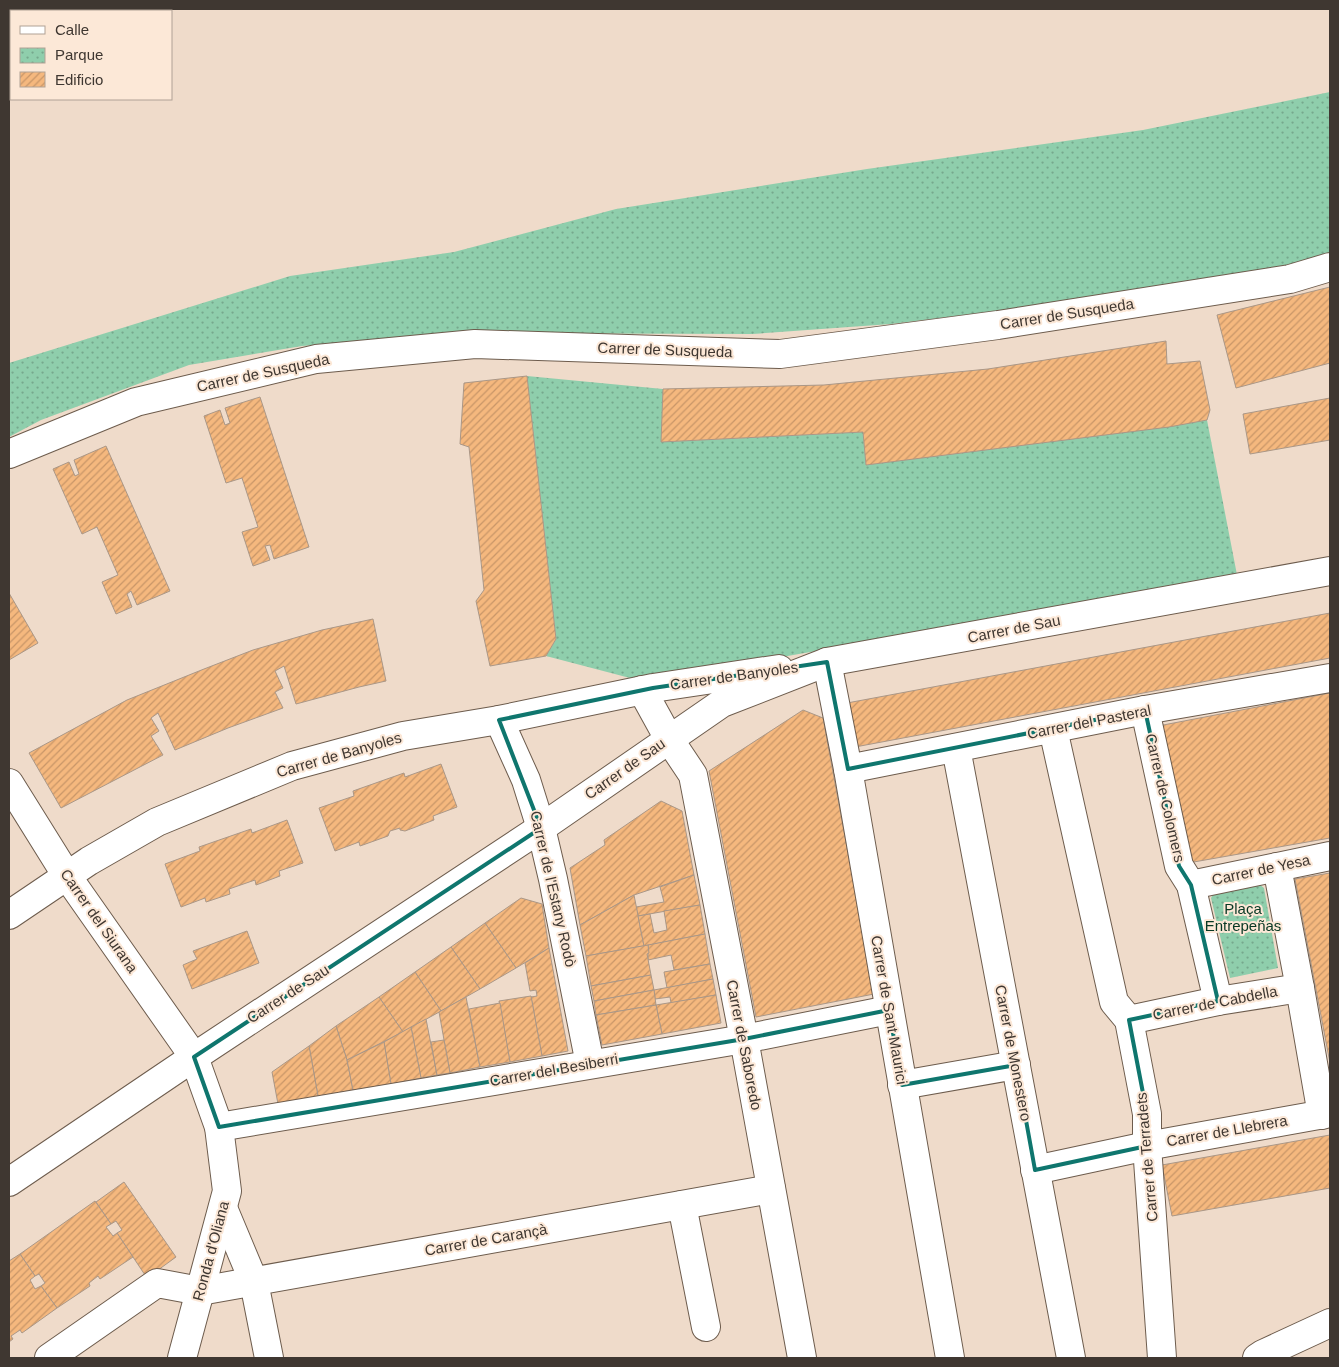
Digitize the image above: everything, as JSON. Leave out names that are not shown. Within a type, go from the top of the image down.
[{"type":"street","name":"Carrer de Susqueda","points":[[9,454],[136,402],[316,359],[474,344],[780,354],[998,325],[1290,279],[1330,266]]},
{"type":"street","name":"Carrer de Sau","points":[[9,1182],[194,1057],[541,828],[722,703],[827,662],[1330,571]]},
{"type":"street","name":"Carrer de Banyoles","points":[[9,915],[66,876],[157,822],[292,766],[403,736],[499,720],[642,690],[827,662]]},
{"type":"street","name":"Carrer de Sant Maurici","points":[[827,662],[848,769],[950,1358]]},
{"type":"street","name":"Carrer del Pasteral","points":[[848,769],[1145,710],[1330,678]]},
{"type":"street","points":[[642,690],[669,738]]},
{"type":"street","name":"Carrer de Colomers","points":[[1145,710],[1178,866],[1191,885],[1218,1001]]},
{"type":"street","name":"Carrer de l'Estany Rodò","points":[[499,720],[526,780],[541,828],[590,1064]]},
{"type":"street","name":"Carrer de Terradets","points":[[1053,729],[1114,1002],[1129,1020],[1147,1114],[1147,1146],[1162,1358]]},
{"type":"street","name":"Carrer de Saboredo","points":[[669,738],[693,775],[744,1039],[802,1358]]},
{"type":"street","name":"Carrer de Monestero","points":[[956,748],[1070,1358]]},
{"type":"street","name":"Carrer del Siurana","points":[[9,783],[66,876],[194,1057]]},
{"type":"street","name":"Carrer de Yesa","points":[[1191,885],[1330,856]]},
{"type":"street","points":[[1277,867],[1326,1114]]},
{"type":"street","name":"Carrer de Cabdella","points":[[1129,1020],[1218,1001],[1300,988]]},
{"type":"street","name":"Carrer del Besiberri","points":[[219,1128],[744,1039],[889,1010]]},
{"type":"street","name":"Ronda d'Oliana","points":[[182,1358],[227,1192],[219,1128],[194,1057]]},
{"type":"street","points":[[902,1085],[1016,1065]]},
{"type":"street","name":"Carrer de Llebrera","points":[[1035,1170],[1147,1146],[1326,1114]]},
{"type":"street","name":"Carrer de Carançà","points":[[200,1292],[771,1189]]},
{"type":"street","points":[[682,1205],[706,1326]]},
{"type":"street","points":[[223,1208],[254,1282],[269,1358]]},
{"type":"street","points":[[49,1358],[157,1283],[200,1292]]},
{"type":"street","points":[[1257,1358],[1330,1323]]},
{"type":"highlighted area","points":[[827,662],[848,769],[1145,710],[1179,866],[1191,885],[1218,1001],[1129,1020],[1147,1114],[1147,1146],[1035,1170],[1016,1065],[902,1085],[889,1010],[744,1039],[219,1127],[194,1057],[541,828],[499,720],[653,688]]},
{"type":"green space","points":[[1330,92],[1330,257],[1121,296],[891,324],[752,334],[462,333],[302,346],[189,365],[41,420],[9,437],[9,363],[290,276],[454,252],[616,209],[867,169],[1143,130]]},
{"type":"green space","points":[[527,376],[663,389],[662,442],[863,432],[866,465],[1207,420],[1238,580],[1027,614],[737,665],[630,678],[546,656],[556,639]]},
{"type":"green space","name":"Plaça Entrepeñas","points":[[1259,884],[1264,888],[1278,968],[1230,978],[1211,898],[1214,893]]},
{"type":"building","points":[[1330,287],[1330,363],[1236,388],[1217,315]]},
{"type":"building","points":[[1166,341],[1167,364],[1200,361],[1210,410],[1207,420],[1169,427],[866,465],[863,432],[661,442],[663,389],[824,385],[988,369]]},
{"type":"building","points":[[527,376],[556,639],[546,656],[490,666],[476,601],[484,590],[469,447],[460,444],[464,383]]},
{"type":"building","points":[[260,397],[309,547],[274,559],[270,545],[265,546],[270,560],[253,566],[242,532],[258,527],[242,478],[226,483],[204,416],[220,410],[225,425],[230,423],[225,408]]},
{"type":"building","points":[[1330,398],[1330,440],[1250,454],[1243,414]]},
{"type":"building","points":[[106,446],[170,591],[137,605],[131,591],[127,594],[132,607],[116,614],[102,582],[118,575],[97,527],[82,534],[53,469],[69,462],[75,476],[79,474],[74,460]]},
{"type":"building","points":[[9,593],[38,643],[9,660]]},
{"type":"building","points":[[1330,613],[1330,658],[855,747],[847,703]]},
{"type":"building","points":[[373,619],[386,681],[296,704],[284,666],[275,671],[283,688],[275,692],[283,708],[175,750],[158,713],[151,718],[159,731],[151,736],[163,755],[61,808],[29,753],[127,700],[204,669],[253,650],[322,630]]},
{"type":"building","points":[[1330,693],[1330,838],[1188,863],[1158,726]]},
{"type":"building","points":[[803,710],[823,718],[874,994],[756,1017],[709,771]]},
{"type":"building","points":[[441,764],[457,807],[433,816],[434,820],[405,831],[400,830],[400,828],[390,831],[388,836],[360,846],[359,842],[335,851],[319,808],[354,796],[353,791],[404,773],[405,777]]},
{"type":"building","points":[[661,801],[682,811],[694,875],[634,895],[580,925],[570,868],[605,845],[604,840]]},
{"type":"building","points":[[287,820],[303,863],[279,871],[280,876],[256,885],[255,880],[229,889],[230,894],[206,902],[205,898],[181,907],[165,864],[200,851],[199,847],[251,829],[252,833]]},
{"type":"building","points":[[1330,873],[1330,1063],[1295,879]]},
{"type":"building","points":[[694,875],[700,905],[638,916],[636,907],[664,902],[660,887]]},
{"type":"building","points":[[634,895],[644,946],[586,956],[580,925]]},
{"type":"building","points":[[521,898],[542,904],[549,948],[516,968],[485,923]]},
{"type":"building","points":[[700,905],[705,934],[644,946],[638,916],[650,914],[654,933],[667,930],[664,911]]},
{"type":"building","points":[[485,923],[516,968],[480,989],[451,947]]},
{"type":"building","points":[[247,931],[259,963],[192,989],[183,965],[197,959],[193,951]]},
{"type":"building","points":[[705,934],[710,964],[674,970],[671,955],[648,960],[648,945]]},
{"type":"building","points":[[648,945],[649,953],[647,954],[651,975],[591,986],[586,956]]},
{"type":"building","points":[[451,947],[480,989],[441,1011],[415,972]]},
{"type":"building","points":[[549,948],[568,1051],[542,1056],[531,997],[537,996],[536,990],[530,991],[525,963]]},
{"type":"building","points":[[710,964],[713,979],[667,988],[664,972]]},
{"type":"building","points":[[415,972],[441,1011],[403,1032],[379,997]]},
{"type":"building","points":[[651,975],[654,990],[594,1001],[591,986]]},
{"type":"building","points":[[713,979],[716,995],[671,1003],[670,997],[655,999],[654,990]]},
{"type":"building","points":[[654,990],[656,1005],[596,1015],[594,1001]]},
{"type":"building","points":[[716,995],[721,1023],[662,1034],[656,1005]]},
{"type":"building","points":[[531,996],[542,1056],[510,1062],[499,1001]]},
{"type":"building","points":[[379,997],[403,1032],[347,1060],[336,1026]]},
{"type":"building","points":[[466,997],[480,1067],[450,1073],[439,1012]]},
{"type":"building","points":[[500,1003],[510,1062],[480,1067],[469,1009]]},
{"type":"building","points":[[656,1005],[662,1034],[602,1045],[596,1015]]},
{"type":"building","points":[[426,1019],[437,1075],[421,1078],[411,1027]]},
{"type":"building","points":[[336,1026],[347,1060],[353,1090],[318,1096],[309,1046]]},
{"type":"building","points":[[411,1027],[421,1078],[391,1084],[384,1042]]},
{"type":"building","points":[[444,1040],[450,1073],[437,1075],[431,1042]]},
{"type":"building","points":[[384,1042],[391,1084],[353,1090],[347,1060]]},
{"type":"building","points":[[309,1046],[318,1096],[278,1104],[272,1072]]},
{"type":"building","points":[[1330,1135],[1330,1188],[1172,1216],[1162,1165]]},
{"type":"building","points":[[124,1182],[176,1257],[147,1278],[117,1233],[122,1230],[116,1221],[111,1224],[96,1202]]},
{"type":"building","points":[[95,1201],[111,1224],[106,1227],[113,1236],[117,1233],[133,1257],[100,1279],[98,1276],[89,1283],[90,1286],[57,1308],[41,1286],[45,1283],[39,1274],[35,1276],[20,1254]]},
{"type":"building","points":[[20,1254],[35,1276],[30,1280],[35,1289],[41,1286],[57,1308],[22,1333],[20,1330],[11,1336],[13,1339],[9,1342],[9,1261]]}]
